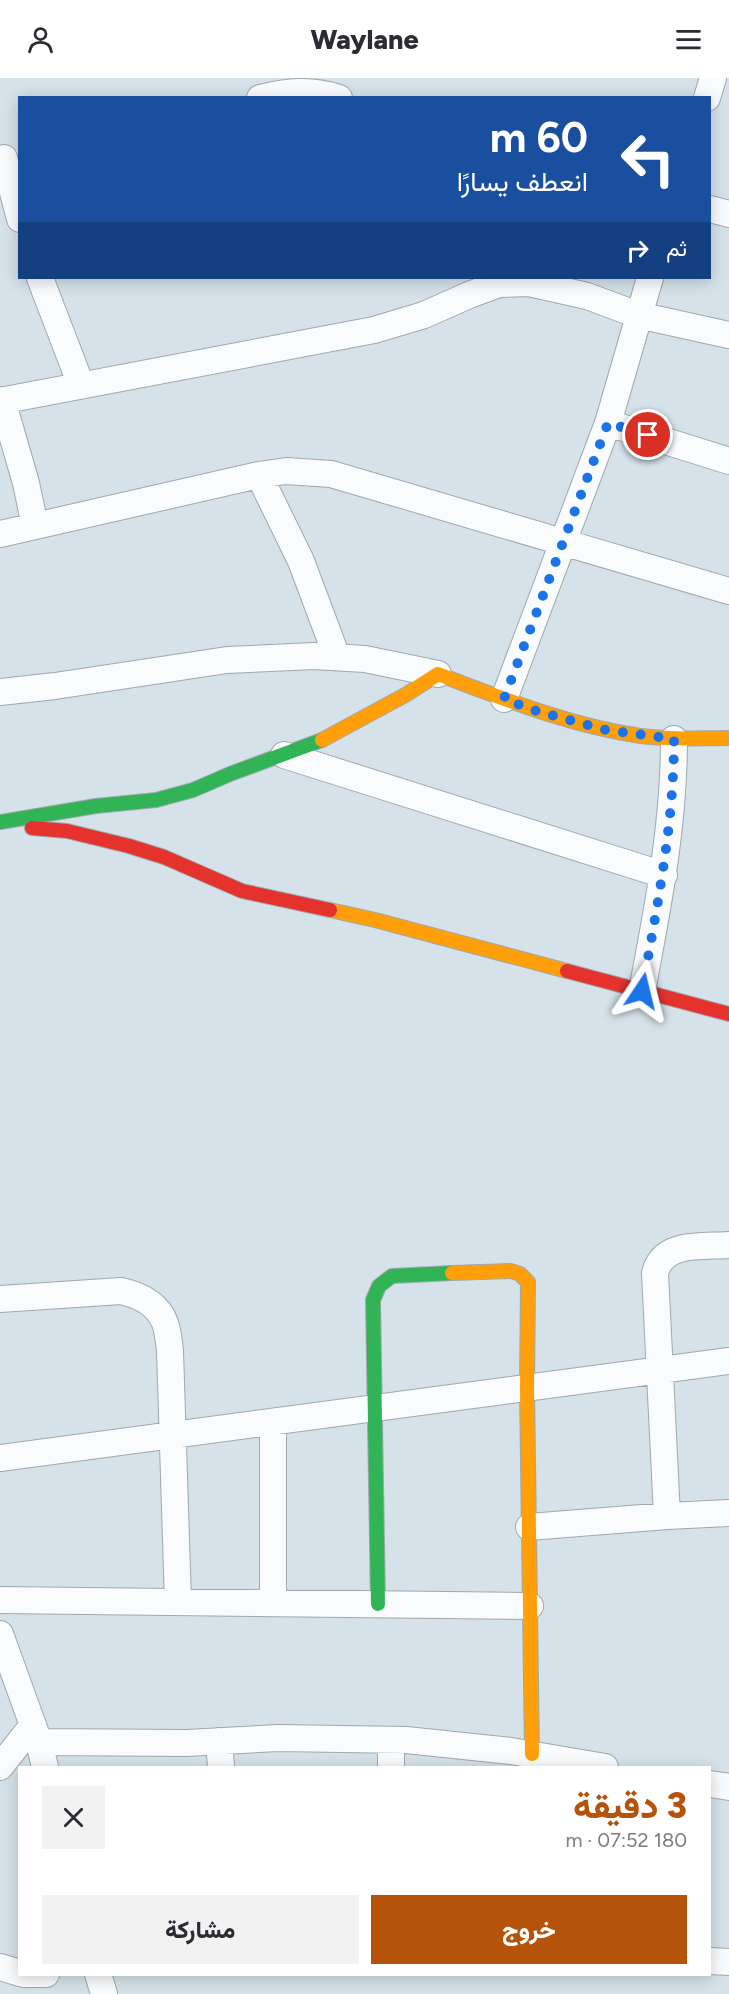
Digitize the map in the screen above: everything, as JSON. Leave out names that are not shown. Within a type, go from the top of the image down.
[{"type":"street","points":[[708,96],[713,78]]},
{"type":"street","points":[[265,96],[293,85],[331,96]]},
{"type":"street","points":[[8,157],[18,209]]},
{"type":"street","points":[[711,209],[729,214]]},
{"type":"street","points":[[40,279],[81,385]]},
{"type":"street","points":[[504,699],[608,423],[650,279]]},
{"type":"street","points":[[35,526],[26,483],[1,400],[374,330],[424,315],[499,284],[529,283],[587,296],[638,315],[729,335]]},
{"type":"street","points":[[608,423],[729,460]]},
{"type":"street","points":[[0,534],[259,475],[286,471],[331,474],[729,591]]},
{"type":"street","points":[[259,475],[301,561],[337,657]]},
{"type":"street","points":[[0,692],[55,687],[227,660],[337,657],[365,659],[438,674],[536,711],[606,730],[674,739],[729,738]]},
{"type":"street","points":[[0,824],[177,795],[314,745],[407,694],[438,674]]},
{"type":"street","points":[[642,991],[664,875],[674,787],[674,739]]},
{"type":"street","points":[[284,755],[664,875]]},
{"type":"street","points":[[0,824],[67,831],[129,846],[165,857],[242,891],[375,920],[729,1014]]},
{"type":"street","points":[[667,1516],[655,1273],[658,1262],[665,1254],[678,1248],[729,1245]]},
{"type":"street","points":[[378,1604],[373,1300],[379,1286],[392,1276],[511,1271],[520,1274],[528,1282],[527,1389],[532,1754]]},
{"type":"street","points":[[0,1299],[121,1291],[135,1294],[155,1307],[165,1322],[170,1351],[178,1602]]},
{"type":"street","points":[[0,1458],[729,1361]]},
{"type":"street","points":[[273,1423],[273,1603]]},
{"type":"street","points":[[529,1527],[729,1513]]},
{"type":"street","points":[[0,1600],[530,1606]]},
{"type":"street","points":[[0,1634],[36,1734],[45,1766]]},
{"type":"street","points":[[0,1767],[36,1734],[187,1743],[278,1738],[406,1740],[532,1754],[599,1766]]},
{"type":"street","points":[[391,1740],[391,1766]]},
{"type":"street","points":[[219,1741],[221,1766]]},
{"type":"street","points":[[711,1784],[729,1787]]},
{"type":"street","points":[[711,1962],[729,1962]]},
{"type":"street","points":[[0,1967],[18,1972]]},
{"type":"street","points":[[99,1976],[104,1994]]},
{"type":"traffic: fast","points":[[0,822],[96,806],[156,800],[193,790],[322,740]]},
{"type":"traffic: fast","points":[[378,1604],[373,1300],[379,1286],[392,1276],[452,1273]]},
{"type":"traffic: slow","points":[[322,740],[407,694],[438,674],[538,711],[589,726],[663,738],[729,738]]},
{"type":"traffic: slow","points":[[330,910],[567,971]]},
{"type":"traffic: slow","points":[[452,1273],[511,1271],[520,1274],[528,1282],[527,1389],[532,1754]]},
{"type":"traffic: jam","points":[[32,828],[67,831],[129,846],[164,857],[242,891],[330,910]]},
{"type":"traffic: jam","points":[[567,971],[729,1014]]},
{"type":"route","points":[[642,991],[664,875],[674,787],[674,739],[606,730],[536,711],[504,699],[608,423],[648,435]]}]
